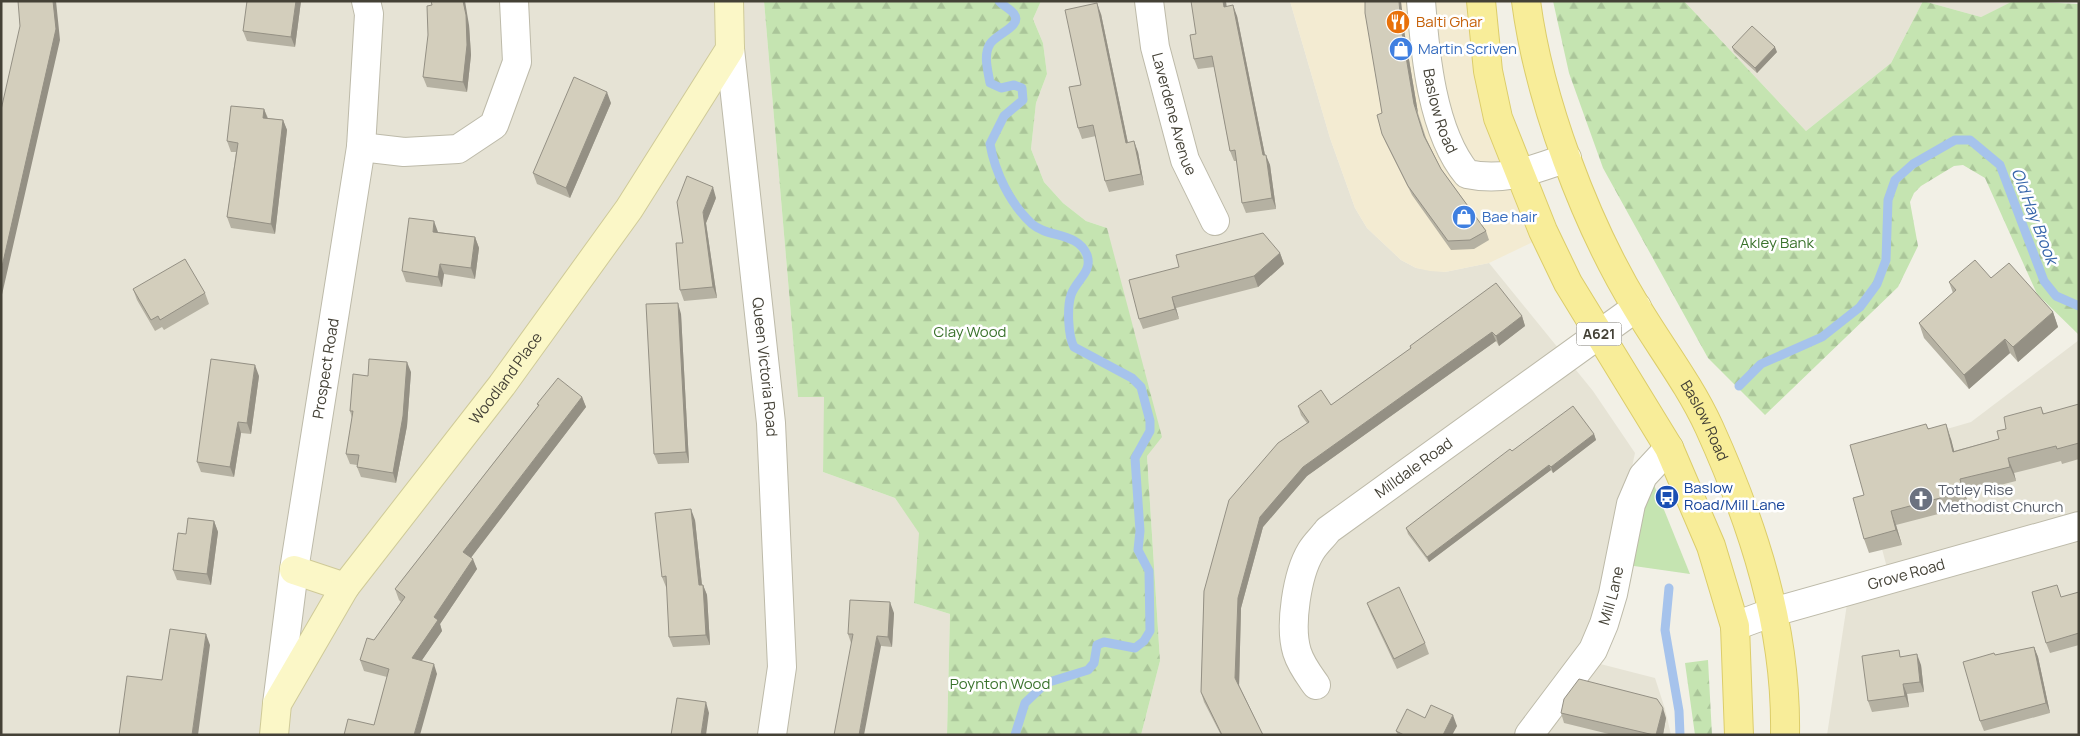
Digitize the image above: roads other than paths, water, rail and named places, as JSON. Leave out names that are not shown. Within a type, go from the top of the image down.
[{"type":"main road","name":"A621","points":[[1481,1],[1488,71],[1498,118],[1543,231],[1568,283],[1669,448],[1711,546],[1735,626],[1739,735]]},
{"type":"main road","name":"Baslow Road","points":[[1526,1],[1540,72],[1567,158],[1589,214],[1637,307],[1674,363],[1708,426],[1747,520],[1773,612],[1782,666],[1784,735]]},
{"type":"street","name":"Prospect Road","points":[[274,735],[294,570],[361,147],[369,14],[366,1]]},
{"type":"street","points":[[361,147],[404,152],[458,149],[494,125],[517,62],[514,1]]},
{"type":"street","name":"Queen Victoria Road","points":[[729,1],[730,49],[771,423],[782,667],[772,735]]},
{"type":"street","name":"Laverdene Avenue","points":[[1149,1],[1155,47],[1184,160],[1215,221]]},
{"type":"street","name":"Baslow Road","points":[[1421,1],[1425,58],[1437,110],[1455,160],[1467,174],[1500,178],[1520,174],[1567,158]]},
{"type":"street","name":"Woodland Place","points":[[278,704],[345,587],[502,385],[629,209],[730,49]]},
{"type":"street","name":"Milldale Road","points":[[1316,685],[1301,663],[1294,638],[1300,580],[1311,552],[1320,540],[1340,520],[1600,336],[1637,307]]},
{"type":"street","name":"Mill Lane","points":[[1528,735],[1593,650],[1604,624],[1613,594],[1631,504],[1643,476],[1669,448]]},
{"type":"street","name":"Grove Road","points":[[1735,626],[1773,612],[2079,526]]},
{"type":"street","points":[[294,570],[345,587]]},
{"type":"waterway","points":[[999,1],[1013,12],[1016,18],[1012,26],[993,40],[988,48],[987,63],[990,83],[1001,88],[1014,85],[1022,88],[1023,100],[1004,116],[990,144],[992,155],[1010,197],[1024,216],[1032,224],[1046,232],[1077,242],[1083,248],[1087,255],[1088,266],[1071,295],[1069,321],[1072,342],[1074,347],[1132,378],[1141,387],[1150,421],[1150,431],[1135,458],[1140,531],[1138,550],[1149,571],[1150,631],[1144,641],[1135,648],[1104,642],[1097,645],[1094,663],[1088,670],[1046,683],[1025,703],[1015,735]]},
{"type":"waterway","name":"Old Hay Brook","points":[[1739,386],[1761,364],[1822,337],[1860,307],[1877,284],[1886,260],[1888,200],[1895,180],[1913,164],[1955,140],[1970,140],[2000,165],[2044,281],[2056,296],[2079,306]]},
{"type":"waterway","name":"Old Hay Brook","points":[[1669,588],[1665,630],[1679,711],[1680,735]]},
{"type":"place","name":"Balti Ghar","points":[[1398,22]]},
{"type":"place","name":"Martin Scriven","points":[[1401,49]]},
{"type":"place","name":"Bae hair","points":[[1464,217]]},
{"type":"place","name":"Baslow Road/Mill Lane","points":[[1667,497]]},
{"type":"place","name":"Totley Rise Methodist Church","points":[[1921,499]]},
{"type":"park label","name":"Akley Bank","points":[[1777,243]]},
{"type":"park label","name":"Clay Wood","points":[[970,332]]},
{"type":"park label","name":"Poynton Wood","points":[[1000,684]]}]
